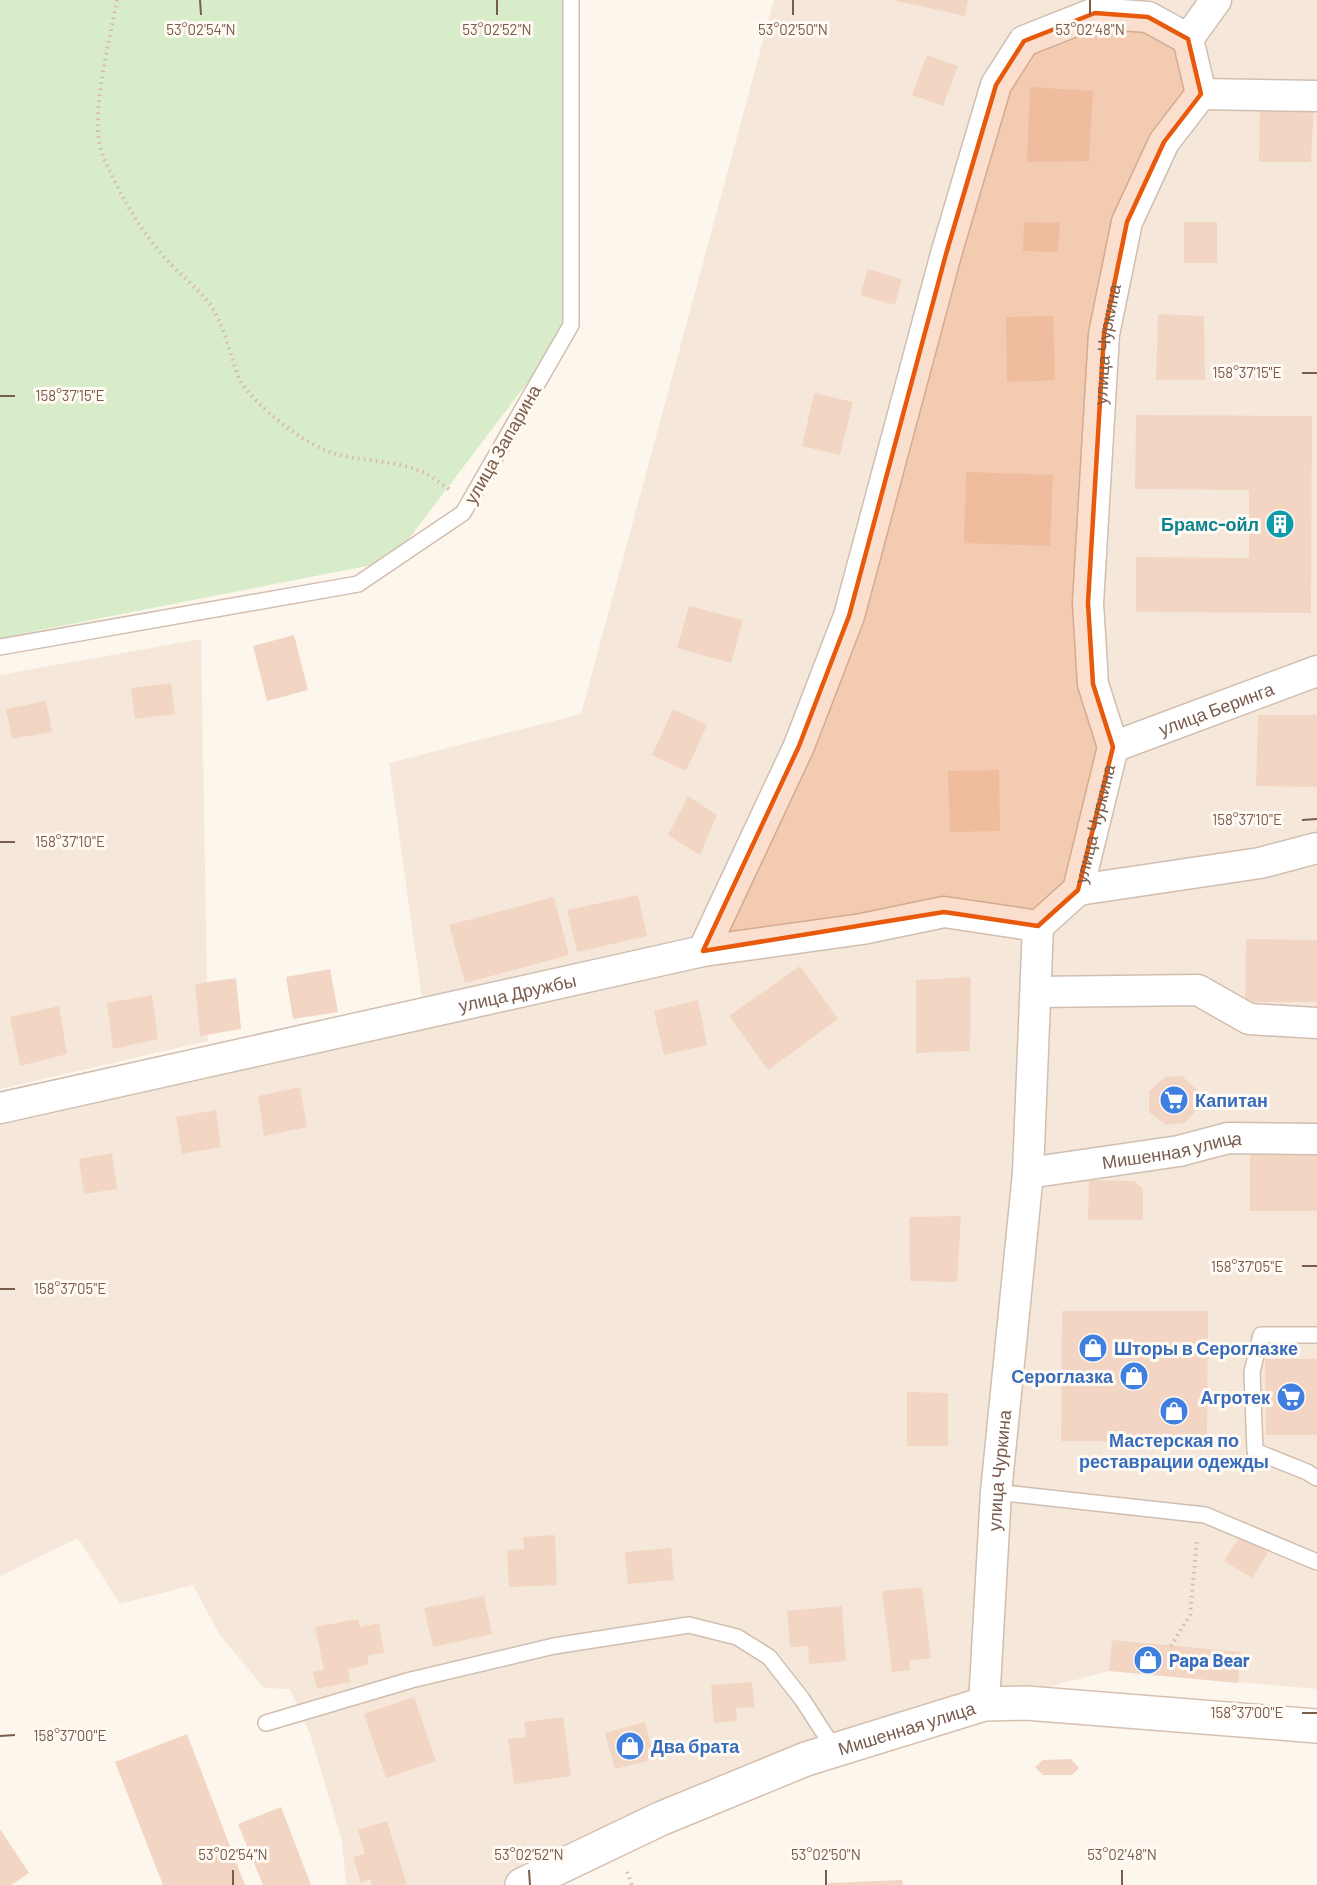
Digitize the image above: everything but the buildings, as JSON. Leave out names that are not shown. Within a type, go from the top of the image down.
[{"type":"main road","name":"Мишенная улица","points":[[522,1885],[660,1819],[806,1759],[984,1704],[1026,1703],[1317,1726]]},
{"type":"street","points":[[1188,39],[1216,0]]},
{"type":"street","points":[[703,951],[799,746],[849,616],[945,254],[996,85],[1024,41],[1095,13],[1149,8],[1188,39],[1201,94],[1317,96]]},
{"type":"street","name":"улица Чуркина","points":[[984,1704],[996,1492],[1028,1173],[1038,926],[1078,890],[1113,747],[1093,684],[1088,603],[1104,334],[1127,222],[1164,142],[1201,94]]},
{"type":"street","name":"улица Беринга","points":[[1113,747],[1317,671]]},
{"type":"street","points":[[1078,890],[1260,863],[1317,848]]},
{"type":"street","name":"улица Дружбы","points":[[0,1108],[703,951],[862,928],[944,912],[1038,926]]},
{"type":"street","points":[[1036,992],[1198,990],[1249,1019],[1317,1023]]},
{"type":"street","name":"Мишенная улица","points":[[1028,1173],[1179,1151],[1228,1138],[1317,1139]]},
{"type":"lane","name":"улица Запарина","points":[[0,648],[358,584],[463,513],[571,325],[571,0]]},
{"type":"lane","points":[[1317,1335],[1261,1335],[1252,1372],[1254,1451],[1317,1478]]},
{"type":"lane","points":[[996,1492],[1206,1515],[1317,1562]]},
{"type":"lane","points":[[266,1724],[411,1680],[543,1649],[689,1625],[737,1637],[769,1657],[802,1699],[834,1750]]},
{"type":"path","points":[[117,0],[98,118],[99,142],[103,156],[128,209],[140,227],[170,263],[198,289],[215,312],[244,387],[252,397],[294,432],[322,448],[341,455],[419,470],[470,501]]},
{"type":"path","points":[[1171,1646],[1190,1615],[1197,1538]]},
{"type":"highlighted area","points":[[1095,13],[1148,17],[1188,39],[1201,94],[1164,142],[1127,222],[1104,334],[1088,603],[1093,684],[1113,747],[1078,890],[1038,926],[944,912],[703,951],[799,746],[849,616],[946,254],[996,85],[1024,41]]},
{"type":"shaded area","points":[[774,0],[1317,0],[1317,1689],[1109,1671],[984,1704],[522,1885],[346,1885],[342,1841],[310,1734],[290,1689],[264,1688],[219,1634],[193,1585],[120,1604],[78,1538],[0,1576],[0,1108],[424,1013],[389,763],[581,714]]},
{"type":"shaded area","points":[[201,639],[208,1041],[0,1089],[0,675]]},
{"type":"green space","points":[[0,0],[569,0],[571,325],[392,561],[0,638]]},
{"type":"place","name":"Брамс-ойл","points":[[1280,524]]},
{"type":"place","name":"Капитан","points":[[1174,1100]]},
{"type":"place","name":"Шторы в Сероглазке","points":[[1093,1348]]},
{"type":"place","name":"Сероглазка","points":[[1134,1376]]},
{"type":"place","name":"Агротек","points":[[1291,1397]]},
{"type":"place","name":"Мастерская по реставрации одежды","points":[[1174,1411]]},
{"type":"place","name":"Papa Bear","points":[[1148,1660]]},
{"type":"place","name":"Два брата","points":[[630,1746]]}]
